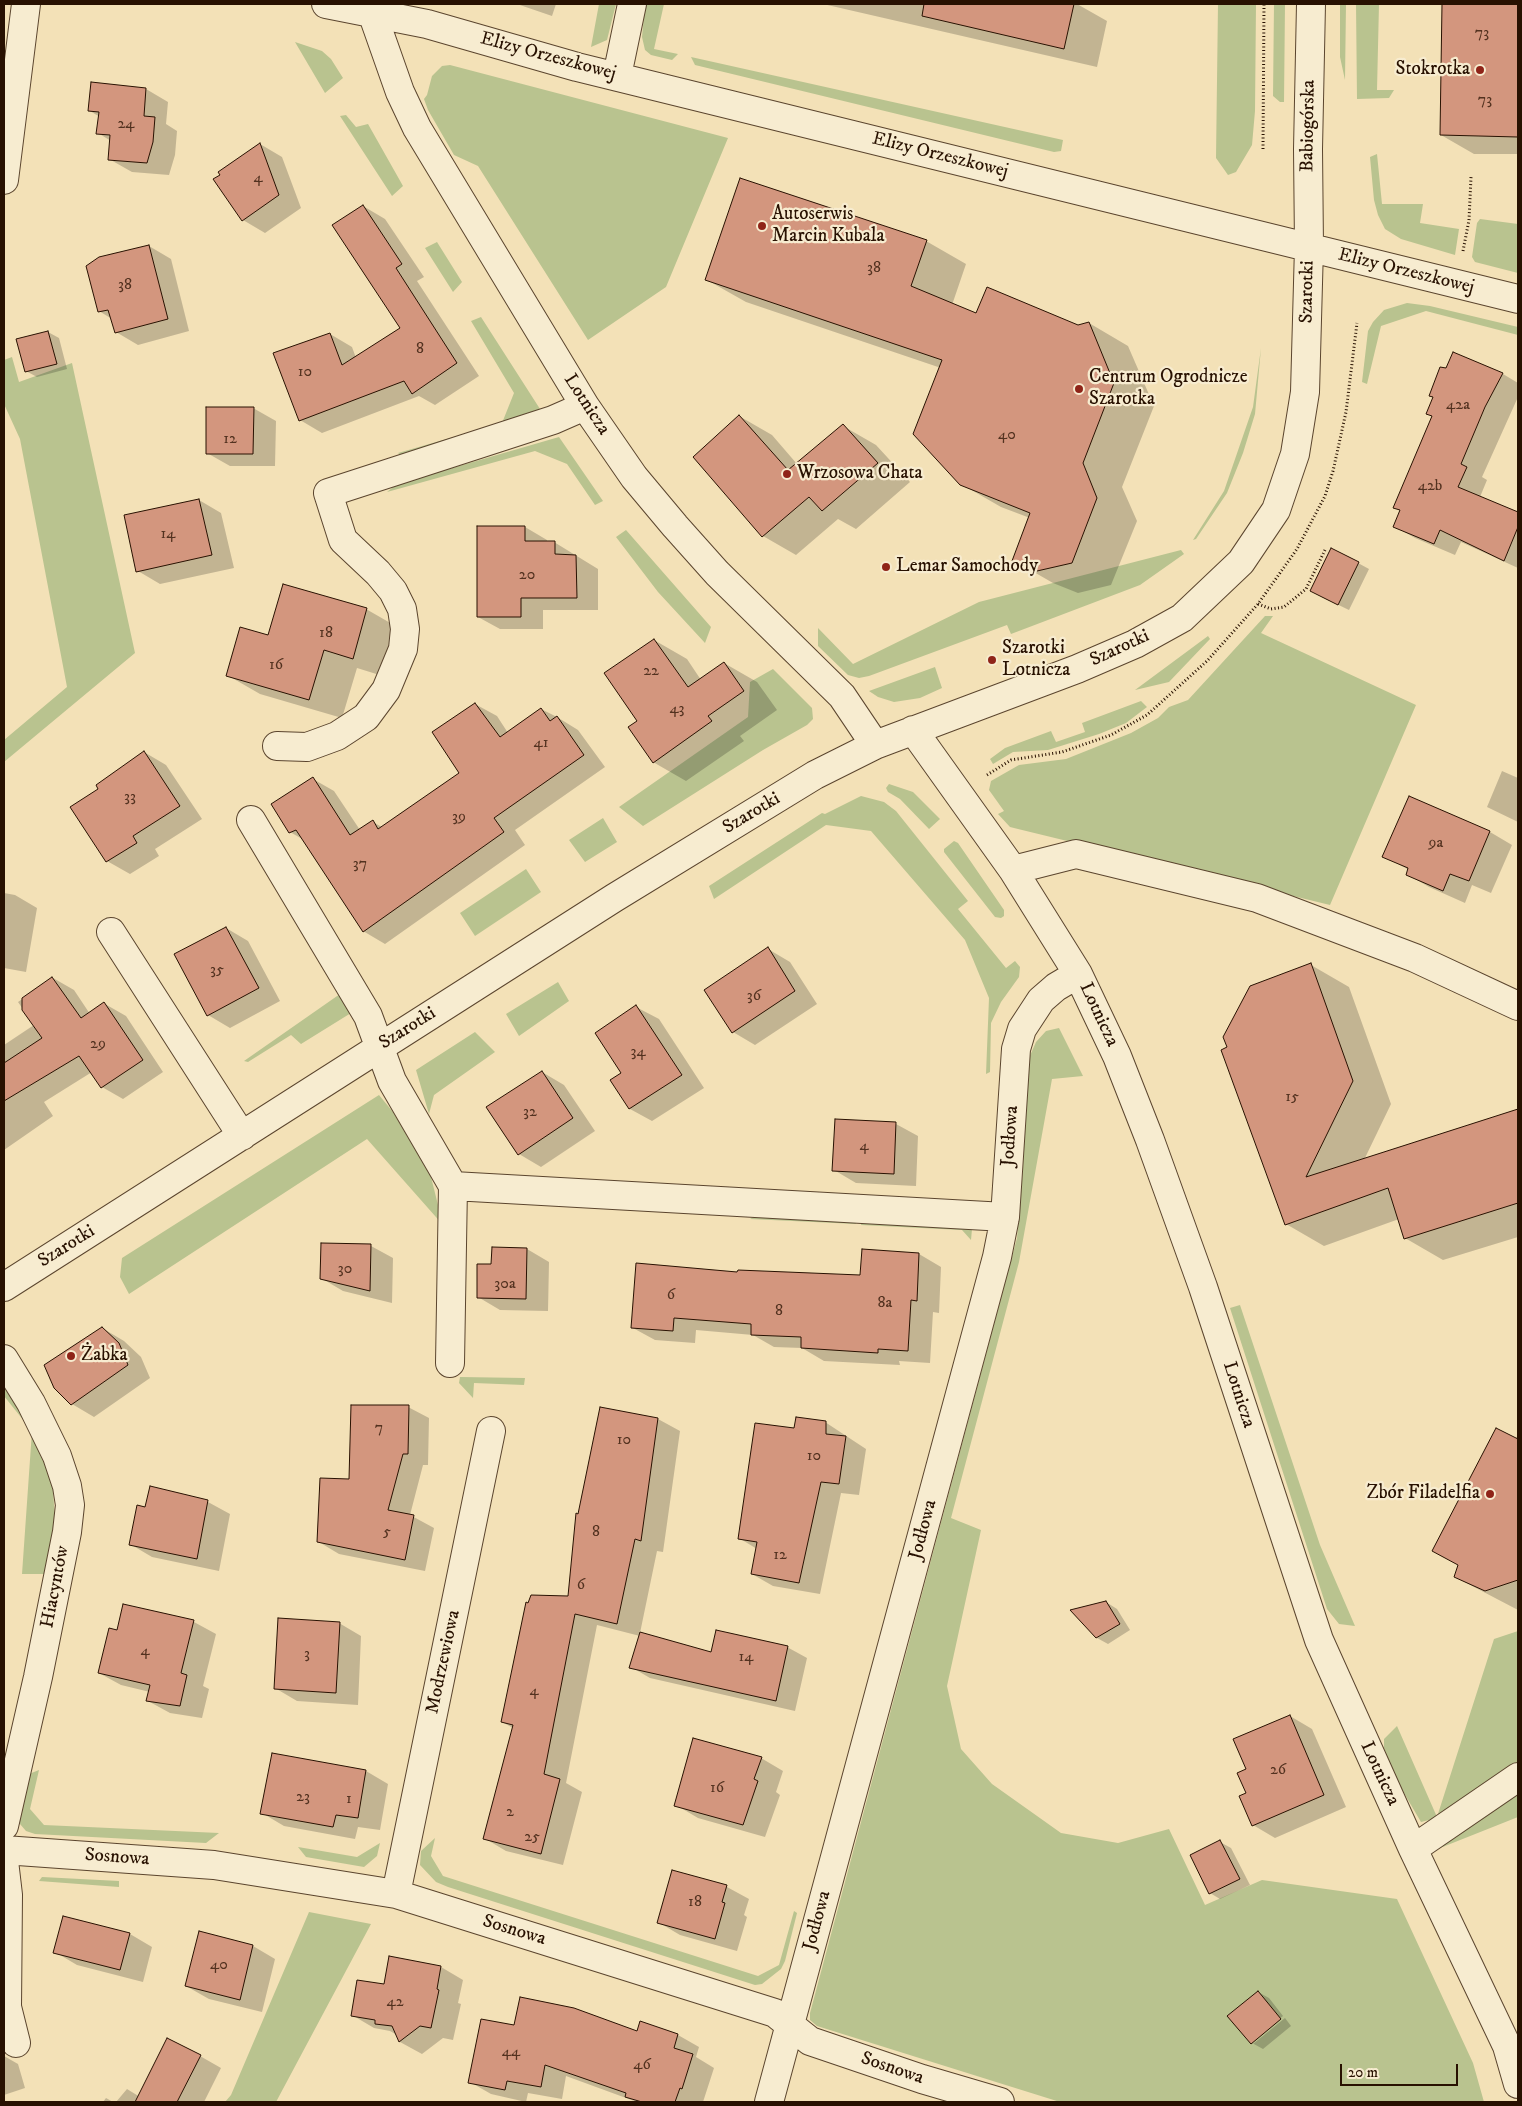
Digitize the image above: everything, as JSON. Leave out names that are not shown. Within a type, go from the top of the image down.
[{"type":"street","points":[[4,180],[26,4]]},
{"type":"street","name":"Elizy Orzeszkowej","points":[[326,4],[370,8],[617,76],[1518,299]]},
{"type":"street","points":[[617,76],[632,4]]},
{"type":"street","name":"Babiogórska","points":[[1309,248],[1308,148],[1311,4]]},
{"type":"street","name":"Lotnicza","points":[[370,8],[400,92],[418,128],[585,406],[634,477],[675,526],[717,573],[842,696],[875,745]]},
{"type":"street","name":"Szarotki","points":[[4,1287],[614,898],[815,775],[875,745],[1077,669],[1135,644],[1182,618],[1242,562],[1276,510],[1295,454],[1305,392],[1309,248]]},
{"type":"street","points":[[276,746],[307,747],[337,736],[366,717],[386,690],[403,649],[405,629],[402,609],[393,591],[378,573],[343,540],[328,493],[553,420],[585,406]]},
{"type":"street","name":"Lotnicza","points":[[913,730],[1012,870],[1078,974],[1117,1056],[1157,1159],[1203,1287],[1319,1640],[1413,1848],[1507,2046],[1518,2084]]},
{"type":"street","points":[[251,820],[368,1016],[392,1081],[453,1186],[450,1363]]},
{"type":"street","points":[[1012,870],[1076,854],[1257,898],[1415,958],[1518,1006]]},
{"type":"street","points":[[111,932],[242,1136]]},
{"type":"street","name":"Jodłowa","points":[[770,2102],[789,2025],[997,1257],[1005,1217],[1016,1049],[1022,1030],[1041,1000],[1056,987],[1078,974]]},
{"type":"street","points":[[453,1186],[1005,1217]]},
{"type":"street","name":"Hiacyntów","points":[[4,1359],[31,1404],[57,1456],[67,1486],[70,1505],[67,1532],[40,1667],[4,1826]]},
{"type":"street","name":"Modrzewiowa","points":[[396,1894],[491,1431]]},
{"type":"street","points":[[1413,1848],[1518,1777]]},
{"type":"street","name":"Sosnowa","points":[[4,1850],[214,1865],[396,1894],[774,2013],[810,2041],[922,2079],[1000,2102]]},
{"type":"street","points":[[4,1861],[8,1895],[7,2007],[16,2043]]},
{"type":"path","points":[[1263,149],[1264,4]]},
{"type":"path","points":[[1463,255],[1469,220],[1471,177]]},
{"type":"path","points":[[1258,604],[1271,609],[1284,607],[1306,589],[1325,550]]},
{"type":"path","points":[[959,796],[1012,760],[1062,752],[1111,735],[1147,715],[1171,692]]},
{"type":"green space","points":[[599,4],[616,4],[607,40],[591,47]]},
{"type":"green space","points":[[645,4],[664,4],[654,49],[678,54],[672,60],[651,55],[645,50],[642,37]]},
{"type":"green space","points":[[1218,4],[1256,4],[1255,111],[1252,145],[1236,172],[1228,175],[1216,158]]},
{"type":"green space","points":[[1274,4],[1285,4],[1284,102],[1280,102],[1273,96]]},
{"type":"green space","points":[[1340,4],[1346,4],[1345,80],[1340,57]]},
{"type":"green space","points":[[1356,4],[1379,4],[1377,90],[1394,90],[1389,98],[1357,99]]},
{"type":"green space","points":[[295,42],[322,51],[331,59],[343,78],[325,93]]},
{"type":"green space","points":[[691,57],[1063,140],[1061,151],[1054,152],[695,65]]},
{"type":"green space","points":[[450,65],[728,138],[666,287],[588,340],[478,166],[454,155],[428,110],[424,99],[427,95],[432,76],[442,66]]},
{"type":"green space","points":[[346,115],[356,127],[368,124],[403,186],[392,196],[340,116]]},
{"type":"green space","points":[[1377,154],[1382,204],[1423,204],[1420,223],[1459,229],[1455,255],[1401,239],[1385,229],[1378,215],[1374,200],[1370,157]]},
{"type":"green space","points":[[1480,219],[1518,224],[1518,273],[1475,262],[1472,257],[1477,223]]},
{"type":"green space","points":[[437,242],[462,282],[453,292],[425,248]]},
{"type":"green space","points":[[1407,303],[1430,306],[1518,327],[1518,335],[1426,311],[1381,326],[1367,384],[1362,382],[1368,331],[1373,322],[1384,310]]},
{"type":"green space","points":[[481,317],[540,409],[537,416],[403,457],[398,453],[502,423],[514,393],[471,321]]},
{"type":"green space","points":[[1261,348],[1255,414],[1243,453],[1227,493],[1196,539],[1193,540],[1224,491],[1253,407]]},
{"type":"green space","points":[[12,357],[19,382],[72,363],[135,653],[4,762],[4,740],[67,687],[20,439],[4,404],[4,360]]},
{"type":"green space","points":[[559,437],[603,501],[595,505],[567,464],[535,451],[387,492],[397,484]]},
{"type":"green space","points":[[626,530],[711,627],[705,643],[658,592],[616,537]]},
{"type":"green space","points":[[1181,550],[1184,554],[1140,585],[1011,634],[1007,625],[869,676],[859,678],[848,675],[818,646],[818,628],[853,664],[979,602]]},
{"type":"green space","points":[[1265,616],[1273,616],[1261,633],[1416,705],[1330,905],[1010,827],[998,814],[1004,811],[989,790],[991,781],[1019,765],[1066,759],[1131,733],[1158,718],[1169,707],[1188,700]]},
{"type":"green space","points":[[1208,636],[1210,639],[1169,682],[1135,690]]},
{"type":"green space","points":[[935,667],[942,688],[920,698],[894,702],[878,697],[869,691]]},
{"type":"green space","points":[[773,669],[812,708],[813,719],[807,725],[763,750],[643,826],[619,807],[748,717],[750,682]]},
{"type":"green space","points":[[1141,701],[1147,707],[1126,723],[1099,734],[1048,750],[1013,752],[993,764],[990,759],[1005,748],[1051,731],[1056,742],[1085,732],[1082,723]]},
{"type":"green space","points":[[889,784],[913,792],[940,819],[929,829],[900,799],[888,792],[886,788]]},
{"type":"green space","points":[[861,796],[884,802],[896,811],[968,901],[958,909],[1006,968],[1015,961],[1020,967],[1019,977],[1001,1002],[991,1023],[990,1072],[986,1074],[989,998],[965,940],[871,831],[826,825],[714,899],[709,886],[822,813],[825,814]]},
{"type":"green space","points":[[603,818],[617,842],[585,862],[569,840]]},
{"type":"green space","points":[[954,841],[958,843],[1004,910],[1004,916],[1001,918],[995,917],[944,852],[944,849]]},
{"type":"green space","points":[[526,869],[541,892],[475,936],[460,913]]},
{"type":"green space","points":[[558,982],[569,1001],[519,1036],[506,1014]]},
{"type":"green space","points":[[340,994],[351,1013],[301,1044],[291,1035],[248,1062],[244,1061]]},
{"type":"green space","points":[[1059,1028],[1083,1076],[1052,1079],[1019,1262],[951,1518],[981,1530],[947,1686],[961,1749],[992,1784],[1061,1833],[1118,1843],[1169,1829],[1205,1905],[1262,1880],[1397,1899],[1473,2063],[1484,2102],[1060,2102],[817,2026],[810,2020],[810,2013],[1017,1238],[1023,1168],[1026,1080],[1029,1058],[1036,1042],[1046,1031]]},
{"type":"green space","points":[[475,1032],[495,1052],[434,1095],[429,1114],[416,1070]]},
{"type":"green space","points":[[379,1095],[393,1112],[431,1177],[443,1225],[367,1139],[129,1294],[120,1277],[122,1258]]},
{"type":"green space","points":[[759,1214],[855,1220],[856,1224],[750,1219]]},
{"type":"green space","points":[[862,1219],[972,1229],[971,1240],[962,1230],[861,1225]]},
{"type":"green space","points":[[1240,1305],[1320,1545],[1355,1626],[1339,1624],[1327,1609],[1230,1308]]},
{"type":"green space","points":[[460,1377],[525,1378],[524,1385],[474,1383],[473,1398],[459,1383]]},
{"type":"green space","points":[[4,1382],[41,1446],[53,1486],[56,1528],[29,1673],[24,1675],[45,1574],[22,1574],[32,1431],[4,1396]]},
{"type":"green space","points":[[1518,1631],[1518,1765],[1437,1818],[1421,1822],[1394,1776],[1384,1748],[1384,1739],[1397,1726],[1437,1817],[1494,1639]]},
{"type":"green space","points":[[39,1770],[30,1809],[44,1825],[219,1833],[206,1843],[35,1834],[26,1831],[20,1824],[19,1816],[29,1774]]},
{"type":"green space","points":[[1518,1785],[1518,1817],[1435,1850]]},
{"type":"green space","points":[[435,1838],[431,1856],[443,1876],[758,1976],[779,1965],[794,1911],[797,1913],[785,1961],[781,1969],[762,1984],[755,1985],[448,1887],[436,1882],[420,1865],[421,1851]]},
{"type":"green space","points":[[380,1843],[377,1856],[364,1867],[306,1857],[298,1847],[357,1857]]},
{"type":"green space","points":[[42,1877],[119,1881],[119,1887],[39,1881]]},
{"type":"green space","points":[[309,1912],[371,1924],[276,2102],[225,2102],[231,2095]]},
{"type":"building","points":[[924,4],[1074,4],[1064,49],[922,16]]},
{"type":"building","name":"Stokrotka","points":[[1442,4],[1518,4],[1518,137],[1440,135]]},
{"type":"building","points":[[91,82],[146,88],[144,116],[155,117],[153,142],[147,163],[108,160],[110,135],[96,134],[99,112],[88,111]]},
{"type":"building","points":[[260,143],[279,195],[242,221],[213,179],[220,175],[218,172]]},
{"type":"building","points":[[740,178],[927,240],[911,286],[976,313],[987,287],[1078,325],[1089,322],[1114,383],[1083,463],[1097,498],[1072,563],[1037,571],[1012,561],[1030,513],[960,485],[913,434],[942,360],[705,280]]},
{"type":"building","points":[[363,205],[402,264],[396,268],[457,363],[412,394],[404,381],[299,421],[273,353],[330,333],[342,365],[400,328],[332,225]]},
{"type":"building","points":[[149,245],[168,319],[115,333],[108,310],[98,312],[86,266],[99,257]]},
{"type":"building","points":[[48,331],[57,364],[25,372],[16,339]]},
{"type":"building","points":[[1453,352],[1503,373],[1485,407],[1461,464],[1467,467],[1458,487],[1518,512],[1518,527],[1504,561],[1440,530],[1434,544],[1393,527],[1400,510],[1393,508],[1432,416],[1426,414],[1433,397],[1429,396],[1440,367],[1446,368]]},
{"type":"building","points":[[206,407],[254,407],[253,454],[206,454]]},
{"type":"building","name":"Wrzosowa Chata","points":[[739,415],[788,470],[843,424],[878,463],[822,511],[809,497],[762,537],[693,457]]},
{"type":"building","points":[[199,499],[212,555],[136,572],[124,515]]},
{"type":"building","points":[[477,526],[525,526],[525,541],[555,541],[555,554],[576,555],[577,598],[521,598],[521,617],[477,617]]},
{"type":"building","points":[[1331,548],[1359,562],[1338,605],[1310,591]]},
{"type":"building","points":[[283,584],[367,608],[353,659],[324,650],[309,700],[226,676],[240,627],[268,635]]},
{"type":"building","points":[[654,639],[688,687],[724,662],[744,691],[708,716],[712,721],[653,763],[628,727],[637,721],[604,673]]},
{"type":"building","points":[[475,703],[500,737],[541,708],[550,721],[557,716],[584,755],[494,818],[504,832],[363,932],[296,830],[289,833],[271,804],[313,777],[350,835],[373,820],[378,829],[459,773],[432,732]]},
{"type":"building","points":[[144,751],[180,806],[133,836],[137,843],[106,862],[70,807],[98,789],[96,785]]},
{"type":"building","points":[[1409,796],[1490,831],[1469,881],[1450,874],[1443,891],[1406,875],[1408,868],[1382,857]]},
{"type":"building","points":[[226,927],[259,988],[207,1016],[174,954]]},
{"type":"building","points":[[768,947],[795,991],[732,1033],[704,990]]},
{"type":"building","points":[[1311,963],[1353,1081],[1306,1177],[1518,1109],[1518,1203],[1404,1239],[1388,1188],[1285,1225],[1221,1050],[1227,1047],[1223,1037],[1250,986]]},
{"type":"building","points":[[52,977],[81,1018],[104,1002],[143,1060],[101,1088],[79,1056],[4,1101],[4,1063],[42,1038],[22,1010],[22,998]]},
{"type":"building","points":[[636,1005],[682,1075],[629,1109],[610,1080],[621,1073],[595,1033]]},
{"type":"building","points":[[542,1071],[573,1118],[518,1155],[486,1107]]},
{"type":"building","points":[[835,1119],[896,1122],[894,1174],[832,1171]]},
{"type":"building","points":[[321,1243],[371,1244],[370,1291],[320,1279]]},
{"type":"building","points":[[492,1247],[527,1248],[526,1299],[477,1298],[477,1264],[491,1264]]},
{"type":"building","points":[[862,1249],[919,1253],[917,1301],[911,1300],[908,1351],[878,1349],[878,1353],[801,1348],[801,1337],[751,1335],[751,1324],[674,1318],[673,1331],[631,1328],[636,1263],[737,1272],[738,1270],[860,1275]]},
{"type":"building","points":[[102,1327],[119,1343],[128,1365],[71,1405],[54,1388],[44,1365]]},
{"type":"building","points":[[351,1405],[409,1405],[408,1454],[403,1454],[388,1510],[414,1515],[405,1560],[317,1542],[320,1478],[349,1479]]},
{"type":"building","points":[[600,1407],[658,1418],[641,1541],[635,1539],[617,1624],[575,1614],[544,1774],[560,1779],[541,1854],[483,1839],[513,1725],[501,1722],[526,1602],[528,1603],[531,1595],[568,1596],[576,1513],[578,1514]]},
{"type":"building","points":[[796,1417],[826,1421],[826,1434],[846,1436],[839,1484],[821,1482],[799,1583],[751,1574],[757,1542],[738,1539],[755,1423],[794,1428]]},
{"type":"building","name":"Zbór Filadelfia","points":[[1496,1428],[1518,1439],[1518,1580],[1485,1591],[1454,1577],[1458,1565],[1432,1551]]},
{"type":"building","points":[[150,1486],[208,1500],[197,1559],[129,1545],[137,1505],[145,1507]]},
{"type":"building","points":[[1106,1601],[1120,1624],[1096,1638],[1070,1610]]},
{"type":"building","points":[[123,1604],[194,1620],[181,1673],[187,1675],[180,1706],[146,1701],[150,1685],[98,1673],[109,1628],[117,1630]]},
{"type":"building","points":[[278,1618],[340,1622],[336,1693],[274,1689]]},
{"type":"building","points":[[716,1630],[788,1646],[776,1701],[629,1668],[640,1632],[711,1652]]},
{"type":"building","points":[[1290,1715],[1324,1795],[1252,1826],[1239,1796],[1246,1793],[1237,1773],[1246,1769],[1233,1739]]},
{"type":"building","points":[[693,1738],[762,1757],[754,1779],[758,1781],[743,1825],[674,1806]]},
{"type":"building","points":[[272,1753],[366,1770],[358,1818],[336,1815],[333,1827],[260,1814]]},
{"type":"building","points":[[1220,1840],[1240,1879],[1209,1894],[1190,1855]]},
{"type":"building","points":[[672,1870],[727,1885],[722,1902],[725,1903],[715,1939],[657,1923]]},
{"type":"building","points":[[63,1916],[130,1933],[120,1970],[53,1953]]},
{"type":"building","points":[[199,1931],[253,1945],[240,2000],[185,1986]]},
{"type":"building","points":[[389,1956],[441,1966],[437,1989],[439,1990],[431,2028],[420,2026],[399,2042],[392,2026],[375,2024],[375,2020],[351,2016],[357,1980],[384,1984]]},
{"type":"building","points":[[1258,1991],[1281,2019],[1251,2044],[1227,2016]]},
{"type":"building","points":[[520,1997],[574,2008],[637,2031],[640,2021],[678,2034],[674,2048],[693,2054],[682,2089],[680,2088],[675,2102],[642,2102],[625,2097],[626,2093],[545,2065],[541,2087],[507,2081],[505,2090],[468,2083],[481,2019],[514,2025]]},
{"type":"building","points":[[167,2038],[201,2055],[177,2102],[135,2102]]},
{"type":"place","name":"Stokrotka","points":[[1480,70]]},
{"type":"place","name":"Autoserwis Marcin Kubala","points":[[762,226]]},
{"type":"place","name":"Centrum Ogrodnicze Szarotka","points":[[1079,389]]},
{"type":"place","name":"Wrzosowa Chata","points":[[787,474]]},
{"type":"place","name":"Lemar Samochody","points":[[886,567]]},
{"type":"place","name":"Szarotki Lotnicza","points":[[992,660]]},
{"type":"place","name":"Żabka","points":[[71,1356]]},
{"type":"place","name":"Zbór Filadelfia","points":[[1490,1494]]}]
